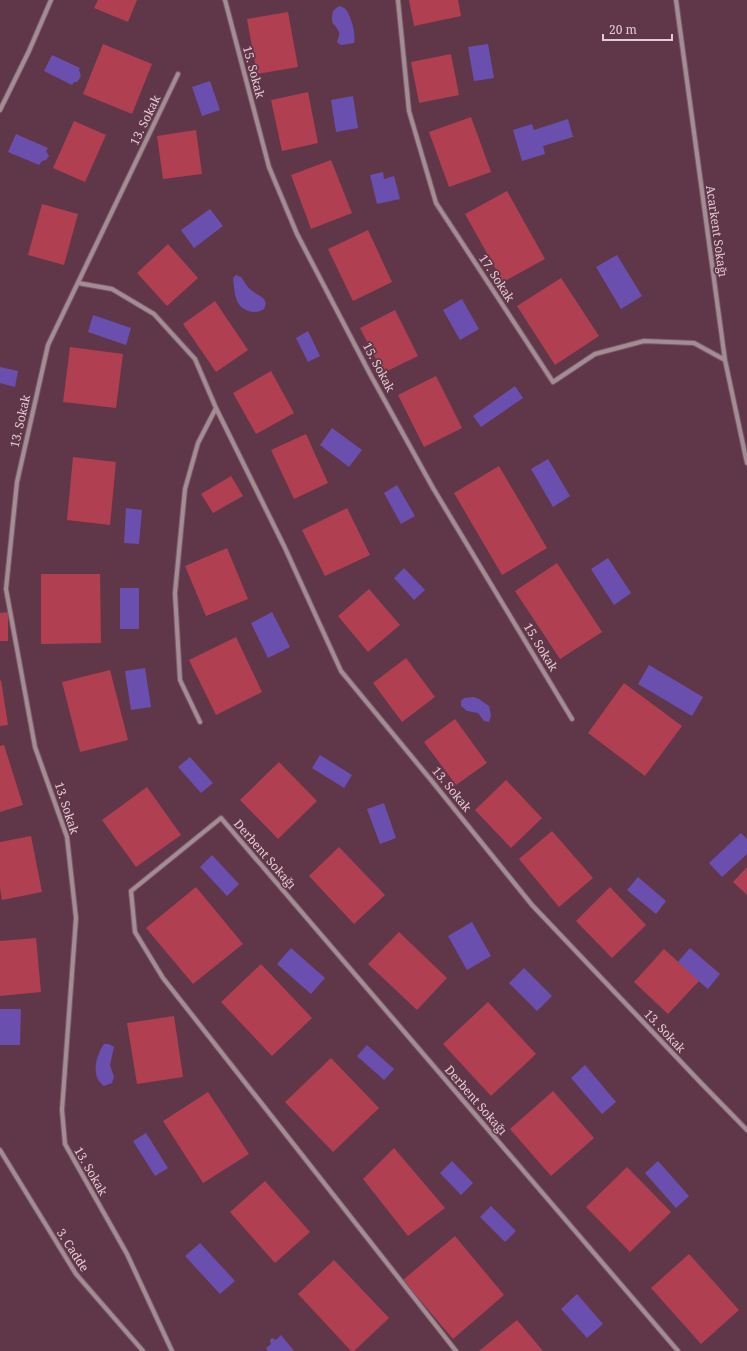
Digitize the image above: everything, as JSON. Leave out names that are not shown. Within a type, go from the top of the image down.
[{"type":"street","points":[[0,110],[30,51],[51,0]]},
{"type":"street","name":"15. Sokak","points":[[225,0],[269,167],[297,234],[370,374],[433,488],[572,719]]},
{"type":"street","name":"17. Sokak","points":[[398,0],[409,110],[436,203],[553,382],[595,354],[644,341],[694,343],[725,360]]},
{"type":"street","name":"Acarkent Sokağı","points":[[676,0],[725,360],[747,463]]},
{"type":"street","name":"13. Sokak","points":[[172,1351],[127,1254],[65,1144],[62,1110],[76,918],[67,837],[35,747],[6,589],[17,482],[48,345],[178,74]]},
{"type":"street","name":"13. Sokak","points":[[78,283],[112,289],[154,314],[195,359],[216,408],[285,548],[341,672],[532,905],[747,1130]]},
{"type":"street","points":[[200,722],[180,680],[175,594],[185,488],[198,443],[216,408]]},
{"type":"street","name":"Derbent Sokağı","points":[[456,1351],[163,978],[135,932],[131,891],[221,818],[678,1351]]},
{"type":"street","name":"3. Cadde","points":[[0,1150],[76,1274],[143,1351]]},
{"type":"shaded area","points":[[339,6],[343,7],[347,11],[350,18],[354,31],[354,43],[341,45],[337,42],[339,32],[332,22],[332,19],[333,11]]},
{"type":"shaded area","points":[[488,44],[494,78],[474,81],[468,47]]},
{"type":"shaded area","points":[[52,55],[80,68],[79,70],[81,76],[77,82],[74,82],[72,85],[44,71]]},
{"type":"shaded area","points":[[210,81],[220,110],[202,116],[192,87]]},
{"type":"shaded area","points":[[353,96],[358,128],[336,132],[331,100]]},
{"type":"shaded area","points":[[568,119],[573,137],[543,146],[545,154],[522,161],[513,130],[532,124],[534,130]]},
{"type":"shaded area","points":[[16,134],[48,148],[46,151],[49,156],[46,160],[42,161],[39,165],[8,152]]},
{"type":"shaded area","points":[[383,172],[384,179],[394,176],[400,199],[377,204],[370,175]]},
{"type":"shaded area","points":[[210,209],[223,226],[194,248],[181,230]]},
{"type":"shaded area","points":[[617,255],[642,296],[621,309],[596,267]]},
{"type":"shaded area","points":[[236,275],[241,277],[250,289],[264,300],[264,309],[252,312],[247,311],[240,306],[234,291],[233,278]]},
{"type":"shaded area","points":[[462,299],[479,329],[460,340],[443,310]]},
{"type":"shaded area","points":[[93,315],[131,328],[126,345],[88,332]]},
{"type":"shaded area","points":[[308,331],[320,356],[308,362],[296,338]]},
{"type":"shaded area","points":[[0,367],[18,371],[15,387],[0,383]]},
{"type":"shaded area","points":[[515,386],[523,398],[481,427],[473,416]]},
{"type":"shaded area","points":[[332,428],[362,450],[349,467],[320,445]]},
{"type":"shaded area","points":[[548,459],[570,496],[553,507],[531,469]]},
{"type":"shaded area","points":[[397,485],[415,516],[401,524],[384,493]]},
{"type":"shaded area","points":[[126,508],[142,510],[139,544],[124,543]]},
{"type":"shaded area","points":[[608,558],[631,593],[614,605],[591,569]]},
{"type":"shaded area","points":[[404,568],[425,590],[414,600],[394,578]]},
{"type":"shaded area","points":[[120,588],[139,588],[139,629],[120,629]]},
{"type":"shaded area","points":[[272,612],[290,647],[268,658],[251,623]]},
{"type":"shaded area","points":[[649,665],[703,697],[692,716],[638,684]]},
{"type":"shaded area","points":[[145,668],[151,707],[131,710],[125,671]]},
{"type":"shaded area","points":[[474,697],[489,706],[491,715],[489,722],[484,721],[478,713],[467,711],[461,706],[461,701],[464,698]]},
{"type":"shaded area","points":[[320,755],[352,775],[344,788],[312,768]]},
{"type":"shaded area","points":[[190,757],[213,783],[201,793],[178,767]]},
{"type":"shaded area","points":[[384,803],[396,838],[380,844],[367,809]]},
{"type":"shaded area","points":[[741,833],[747,839],[747,854],[722,877],[709,863]]},
{"type":"shaded area","points":[[212,855],[239,884],[227,896],[200,867]]},
{"type":"shaded area","points":[[638,877],[666,901],[656,914],[627,890]]},
{"type":"shaded area","points":[[472,922],[491,956],[467,970],[448,936]]},
{"type":"shaded area","points":[[291,948],[325,978],[311,994],[277,964]]},
{"type":"shaded area","points":[[690,948],[720,974],[708,989],[677,963]]},
{"type":"shaded area","points":[[524,968],[552,996],[537,1011],[509,983]]},
{"type":"shaded area","points":[[0,1009],[21,1009],[20,1045],[0,1045]]},
{"type":"shaded area","points":[[104,1044],[109,1044],[114,1047],[110,1065],[114,1077],[112,1083],[104,1086],[97,1077],[96,1066],[99,1054]]},
{"type":"shaded area","points":[[367,1045],[394,1069],[384,1080],[357,1056]]},
{"type":"shaded area","points":[[585,1065],[616,1102],[602,1114],[571,1078]]},
{"type":"shaded area","points":[[146,1133],[168,1168],[155,1176],[133,1141]]},
{"type":"shaded area","points":[[452,1161],[473,1183],[461,1195],[440,1173]]},
{"type":"shaded area","points":[[658,1161],[689,1196],[676,1208],[645,1173]]},
{"type":"shaded area","points":[[491,1206],[516,1231],[505,1242],[480,1217]]},
{"type":"shaded area","points":[[200,1243],[235,1281],[220,1294],[185,1256]]},
{"type":"shaded area","points":[[577,1294],[603,1324],[587,1338],[561,1309]]},
{"type":"shaded area","points":[[281,1335],[294,1351],[268,1351],[266,1348],[271,1344],[270,1340],[272,1338],[276,1340]]},
{"type":"building","points":[[98,0],[137,0],[128,22],[94,8]]},
{"type":"building","points":[[409,0],[458,0],[461,16],[414,26]]},
{"type":"building","points":[[288,12],[298,67],[257,74],[247,19]]},
{"type":"building","points":[[103,44],[152,64],[132,114],[83,94]]},
{"type":"building","points":[[451,54],[459,95],[419,103],[411,62]]},
{"type":"building","points":[[308,92],[318,143],[282,151],[271,100]]},
{"type":"building","points":[[471,117],[491,172],[449,187],[429,132]]},
{"type":"building","points":[[74,121],[106,135],[85,182],[53,168]]},
{"type":"building","points":[[196,130],[202,174],[163,179],[157,136]]},
{"type":"building","points":[[331,160],[352,213],[311,229],[291,175]]},
{"type":"building","points":[[507,191],[545,259],[503,282],[465,214]]},
{"type":"building","points":[[42,204],[78,214],[64,265],[28,255]]},
{"type":"building","points":[[368,230],[392,282],[353,301],[328,249]]},
{"type":"building","points":[[168,244],[198,278],[167,306],[137,273]]},
{"type":"building","points":[[561,278],[599,336],[555,365],[517,306]]},
{"type":"building","points":[[215,301],[248,350],[216,372],[183,324]]},
{"type":"building","points":[[395,310],[418,356],[383,373],[360,328]]},
{"type":"building","points":[[70,347],[123,354],[116,408],[63,402]]},
{"type":"building","points":[[271,371],[294,413],[256,434],[233,393]]},
{"type":"building","points":[[436,376],[462,428],[424,447],[398,395]]},
{"type":"building","points":[[306,434],[328,483],[294,499],[271,450]]},
{"type":"building","points":[[73,457],[116,462],[110,525],[67,520]]},
{"type":"building","points":[[499,466],[547,548],[502,575],[454,493]]},
{"type":"building","points":[[231,476],[243,496],[213,513],[201,494]]},
{"type":"building","points":[[347,508],[370,555],[325,576],[302,530]]},
{"type":"building","points":[[227,548],[248,599],[206,616],[185,566]]},
{"type":"building","points":[[557,563],[602,632],[560,659],[515,591]]},
{"type":"building","points":[[41,574],[100,574],[101,643],[41,644]]},
{"type":"building","points":[[369,589],[400,625],[368,652],[338,616]]},
{"type":"building","points":[[8,612],[8,641],[0,641],[0,613]]},
{"type":"building","points":[[236,637],[262,692],[216,715],[189,660]]},
{"type":"building","points":[[406,658],[435,697],[402,722],[373,683]]},
{"type":"building","points":[[110,670],[128,740],[80,752],[62,682]]},
{"type":"building","points":[[1,680],[8,725],[0,726],[0,681]]},
{"type":"building","points":[[624,683],[682,726],[645,776],[588,733]]},
{"type":"building","points":[[455,719],[487,763],[456,785],[424,742]]},
{"type":"building","points":[[4,745],[23,805],[0,812],[0,746]]},
{"type":"building","points":[[279,762],[317,801],[278,839],[240,800]]},
{"type":"building","points":[[506,780],[542,818],[511,848],[475,810]]},
{"type":"building","points":[[147,787],[181,835],[136,867],[102,820]]},
{"type":"building","points":[[552,831],[593,878],[559,907],[519,859]]},
{"type":"building","points":[[31,836],[42,892],[2,900],[0,888],[0,842]]},
{"type":"building","points":[[339,847],[385,895],[354,924],[309,876]]},
{"type":"building","points":[[747,867],[747,895],[733,882]]},
{"type":"building","points":[[196,887],[243,944],[193,984],[146,928]]},
{"type":"building","points":[[610,887],[646,925],[612,958],[576,921]]},
{"type":"building","points":[[399,932],[447,978],[417,1010],[368,964]]},
{"type":"building","points":[[36,938],[41,992],[0,996],[0,941]]},
{"type":"building","points":[[664,949],[699,981],[668,1014],[634,982]]},
{"type":"building","points":[[261,964],[312,1018],[272,1056],[221,1002]]},
{"type":"building","points":[[488,1002],[536,1054],[491,1096],[443,1044]]},
{"type":"building","points":[[174,1016],[183,1077],[137,1084],[127,1023]]},
{"type":"building","points":[[331,1058],[379,1108],[333,1152],[285,1102]]},
{"type":"building","points":[[553,1091],[594,1138],[551,1176],[510,1129]]},
{"type":"building","points":[[208,1092],[249,1154],[203,1183],[163,1121]]},
{"type":"building","points":[[394,1148],[445,1208],[408,1236],[363,1179]]},
{"type":"building","points":[[627,1167],[671,1212],[630,1252],[586,1207]]},
{"type":"building","points":[[265,1181],[310,1232],[275,1263],[230,1212]]},
{"type":"building","points":[[455,1236],[504,1295],[453,1339],[403,1280]]},
{"type":"building","points":[[689,1254],[739,1310],[701,1344],[651,1288]]},
{"type":"building","points":[[334,1260],[389,1318],[354,1351],[351,1351],[298,1294]]},
{"type":"building","points":[[517,1320],[543,1351],[479,1351]]}]
